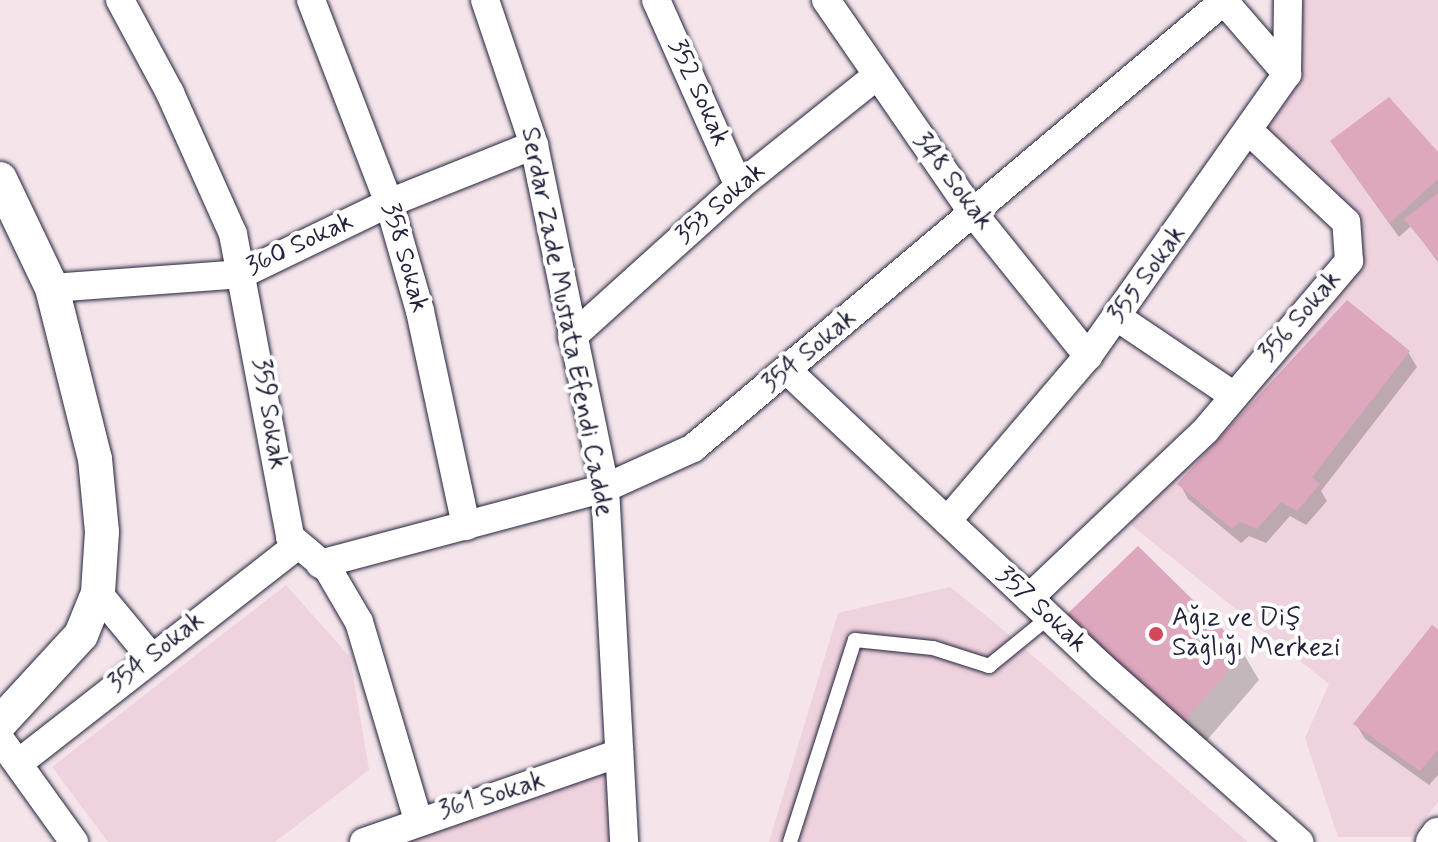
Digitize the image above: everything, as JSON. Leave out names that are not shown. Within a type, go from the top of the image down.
[{"type":"street","name":"359 Sokak","points":[[120,0],[176,107],[233,234],[286,527],[296,546]]},
{"type":"street","name":"358 Sokak","points":[[311,0],[389,203],[420,311],[466,526]]},
{"type":"street","name":"Serdar Zade Mustata Efendi Cadde","points":[[485,0],[534,145],[605,488],[624,842]]},
{"type":"street","name":"352 Sokak","points":[[656,0],[739,186]]},
{"type":"street","name":"348 Sokak","points":[[826,0],[875,77],[973,213],[1088,356]]},
{"type":"street","points":[[1287,74],[1288,0]]},
{"type":"street","points":[[1224,1],[1287,74]]},
{"type":"street","name":"354 Sokak","points":[[320,564],[605,488],[693,448],[789,372],[1224,1]]},
{"type":"street","name":"355 Sokak","points":[[947,521],[1088,356],[1287,74]]},
{"type":"street","name":"353 Sokak","points":[[572,337],[739,186],[875,77]]},
{"type":"street","name":"356 Sokak","points":[[1039,608],[1205,431],[1349,261],[1346,222],[1248,130]]},
{"type":"street","name":"360 Sokak","points":[[52,288],[242,274],[389,203],[534,145]]},
{"type":"street","points":[[0,179],[52,288],[95,459],[102,532],[98,593],[81,635],[0,723]]},
{"type":"street","points":[[1117,317],[1234,396]]},
{"type":"street","name":"357 Sokak","points":[[789,372],[1039,608],[1299,842]]},
{"type":"street","points":[[296,546],[338,583],[373,659],[418,820]]},
{"type":"street","name":"354 Sokak","points":[[20,762],[296,546]]},
{"type":"street","points":[[98,593],[151,657]]},
{"type":"street","points":[[0,739],[20,762],[74,842]]},
{"type":"street","name":"361 Sokak","points":[[364,842],[418,820],[619,753]]},
{"type":"street","points":[[1433,842],[1438,835]]},
{"type":"lane","points":[[790,842],[855,640],[933,648],[989,666],[1039,608]]},
{"type":"shaded area","points":[[1292,0],[1438,0],[1438,802],[1411,837],[1338,837],[1305,738],[1329,684],[1130,524],[1350,243],[1248,130],[1291,74]]},
{"type":"shaded area","points":[[286,585],[350,657],[369,770],[275,842],[108,842],[52,767]]},
{"type":"shaded area","points":[[950,587],[1248,842],[769,842],[838,613]]},
{"type":"shaded area","points":[[619,753],[624,842],[373,842]]},
{"type":"building","points":[[1389,97],[1438,152],[1438,179],[1390,223],[1330,141]]},
{"type":"building","points":[[1438,193],[1438,260],[1404,219]]},
{"type":"building","points":[[1347,300],[1410,351],[1312,477],[1320,484],[1297,511],[1281,502],[1257,529],[1240,522],[1232,529],[1177,484]]},
{"type":"building","name":"Ağız ve Diş Sağlığı Merkezi","points":[[1138,546],[1245,651],[1185,721],[1064,617]]},
{"type":"building","points":[[1432,625],[1438,629],[1438,750],[1420,771],[1353,724]]},
{"type":"place","name":"Ağız ve Diş Sağlığı Merkezi","points":[[1156,634]]}]
